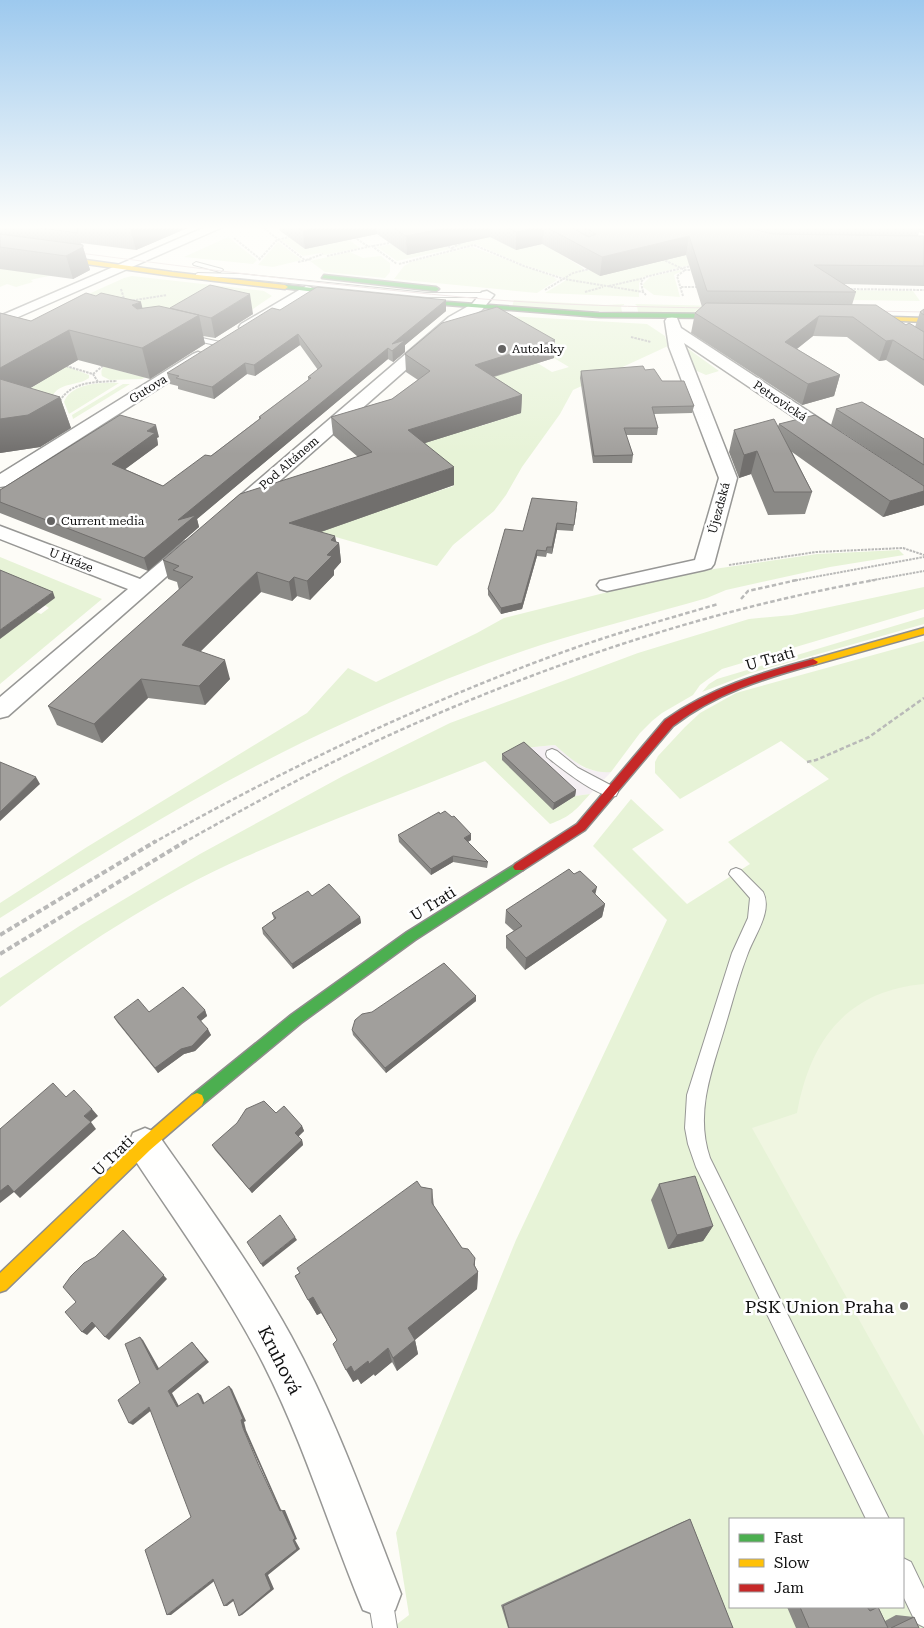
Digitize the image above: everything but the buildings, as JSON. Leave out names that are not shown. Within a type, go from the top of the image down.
[{"type":"main road","points":[[489,302],[567,313],[675,312],[741,316]]},
{"type":"main road","points":[[675,312],[732,305]]},
{"type":"main road","points":[[849,318],[870,311],[906,308]]},
{"type":"main road","points":[[870,311],[924,320]]},
{"type":"main road","name":"U Trati","points":[[0,1284],[146,1145],[203,1095],[296,1019],[411,936],[581,827],[669,723],[697,702],[745,681],[924,631]]},
{"type":"street","points":[[0,321],[40,302]]},
{"type":"street","name":"Gutova","points":[[0,482],[287,302]]},
{"type":"street","name":"Pod Altánem","points":[[221,521],[454,320],[481,302]]},
{"type":"street","points":[[870,311],[902,335]]},
{"type":"street","name":"Petrovická","points":[[675,312],[849,447]]},
{"type":"street","name":"Újezdská","points":[[675,312],[677,346],[728,478],[704,564]]},
{"type":"street","name":"Gutova","points":[[0,473],[40,457]]},
{"type":"street","name":"U Hráze","points":[[0,532],[142,587]]},
{"type":"street","points":[[0,710],[206,534]]},
{"type":"street","points":[[607,585],[704,564]]},
{"type":"street","name":"Kruhová","points":[[146,1145],[253,1307],[278,1351],[312,1425],[382,1611]]},
{"type":"lane","points":[[175,333],[220,344]]},
{"type":"lane","points":[[552,754],[573,771],[611,792]]},
{"type":"lane","points":[[736,874],[758,896],[756,918],[740,953],[696,1095],[692,1118],[694,1141],[702,1161],[878,1518]]},
{"type":"lane","points":[[904,1572],[924,1615]]},
{"type":"path","points":[[675,312],[677,302]]},
{"type":"path","points":[[92,374],[107,363]]},
{"type":"path","points":[[66,366],[92,374],[98,382]]},
{"type":"path","points":[[61,405],[60,400],[66,392],[85,384],[121,381]]},
{"type":"path","points":[[704,564],[713,568],[816,552],[902,548],[924,556]]},
{"type":"path","points":[[741,599],[748,592],[814,576],[924,556]]},
{"type":"path","points":[[0,954],[109,885],[255,803],[368,746],[433,716],[556,667],[704,619],[788,598],[924,571]]},
{"type":"path","points":[[0,935],[183,825],[360,736],[474,686],[548,658],[623,632],[718,604]]},
{"type":"path","points":[[808,762],[869,737],[924,698]]},
{"type":"shaded area","points":[[555,745],[582,767],[595,771],[611,772],[590,794],[575,796],[553,810],[524,748]]},
{"type":"green space","points":[[97,302],[263,302],[247,313],[168,325]]},
{"type":"green space","points":[[513,302],[624,304],[621,306],[622,312],[512,307]]},
{"type":"green space","points":[[635,304],[842,309],[846,316],[638,312]]},
{"type":"green space","points":[[491,315],[647,324],[665,336],[668,346],[573,390],[560,414],[522,467],[506,495],[494,511],[453,545],[437,566],[301,527],[454,486],[402,443],[468,416],[481,426],[520,413],[468,378],[526,356],[552,372],[569,367],[497,324]]},
{"type":"green space","points":[[687,348],[719,371],[706,375],[688,367],[683,350]]},
{"type":"green space","points":[[125,353],[109,368],[138,376],[152,367],[180,357],[142,379],[110,380],[102,376],[101,372],[105,365]]},
{"type":"green space","points":[[66,366],[89,375],[89,378],[60,388],[53,395],[28,390]]},
{"type":"green space","points":[[119,383],[69,414],[64,402],[73,391],[88,385]]},
{"type":"green space","points":[[123,384],[130,384],[73,419],[72,415]]},
{"type":"green space","points":[[899,550],[904,555],[830,567],[726,590],[707,598],[541,645],[417,691],[344,723],[255,766],[169,814],[0,918],[0,903],[87,847],[307,713],[348,668],[376,682],[504,618],[612,591],[714,569],[817,554]]},
{"type":"green space","points":[[0,557],[102,599],[0,684],[0,622],[36,612],[41,614],[49,608],[0,575]]},
{"type":"green space","points":[[924,587],[924,609],[722,669],[700,685],[693,695],[652,721],[640,733],[611,772],[595,771],[580,765],[555,745],[524,748],[553,810],[575,796],[590,794],[563,819],[550,824],[485,761],[245,857],[181,888],[118,925],[0,1007],[0,978],[81,925],[200,854],[343,776],[450,723],[638,653],[749,619],[792,615]]},
{"type":"green space","points":[[924,617],[924,624],[751,673],[702,692],[717,679]]},
{"type":"green space","points":[[924,641],[924,1628],[392,1628],[409,1615],[396,1533],[516,1240],[667,920],[593,846],[631,799],[664,830],[632,849],[687,904],[750,864],[728,842],[829,779],[781,741],[680,799],[655,773],[655,762],[658,756],[700,713],[736,693]]},
{"type":"green space","points":[[924,984],[924,1436],[752,1128],[797,1113],[811,1063],[822,1042],[836,1024],[853,1009],[873,997],[897,989]]},
{"type":"tram line","points":[[526,302],[714,308]]},
{"type":"tram line","points":[[872,311],[924,312]]},
{"type":"traffic: fast","points":[[433,302],[599,315],[732,316]]},
{"type":"traffic: fast","points":[[197,1100],[296,1019],[411,936],[519,867]]},
{"type":"traffic: slow","points":[[860,318],[924,320]]},
{"type":"traffic: slow","points":[[813,662],[924,631]]},
{"type":"traffic: slow","points":[[0,1284],[145,1145],[197,1100]]},
{"type":"traffic: jam","points":[[519,867],[581,827],[669,723],[685,711],[720,692],[738,685],[813,662]]},
{"type":"place","name":"Autolaky","points":[[502,349]]},
{"type":"place","name":"Current media","points":[[51,521]]},
{"type":"place","name":"PSK Union Praha","points":[[904,1306]]}]
